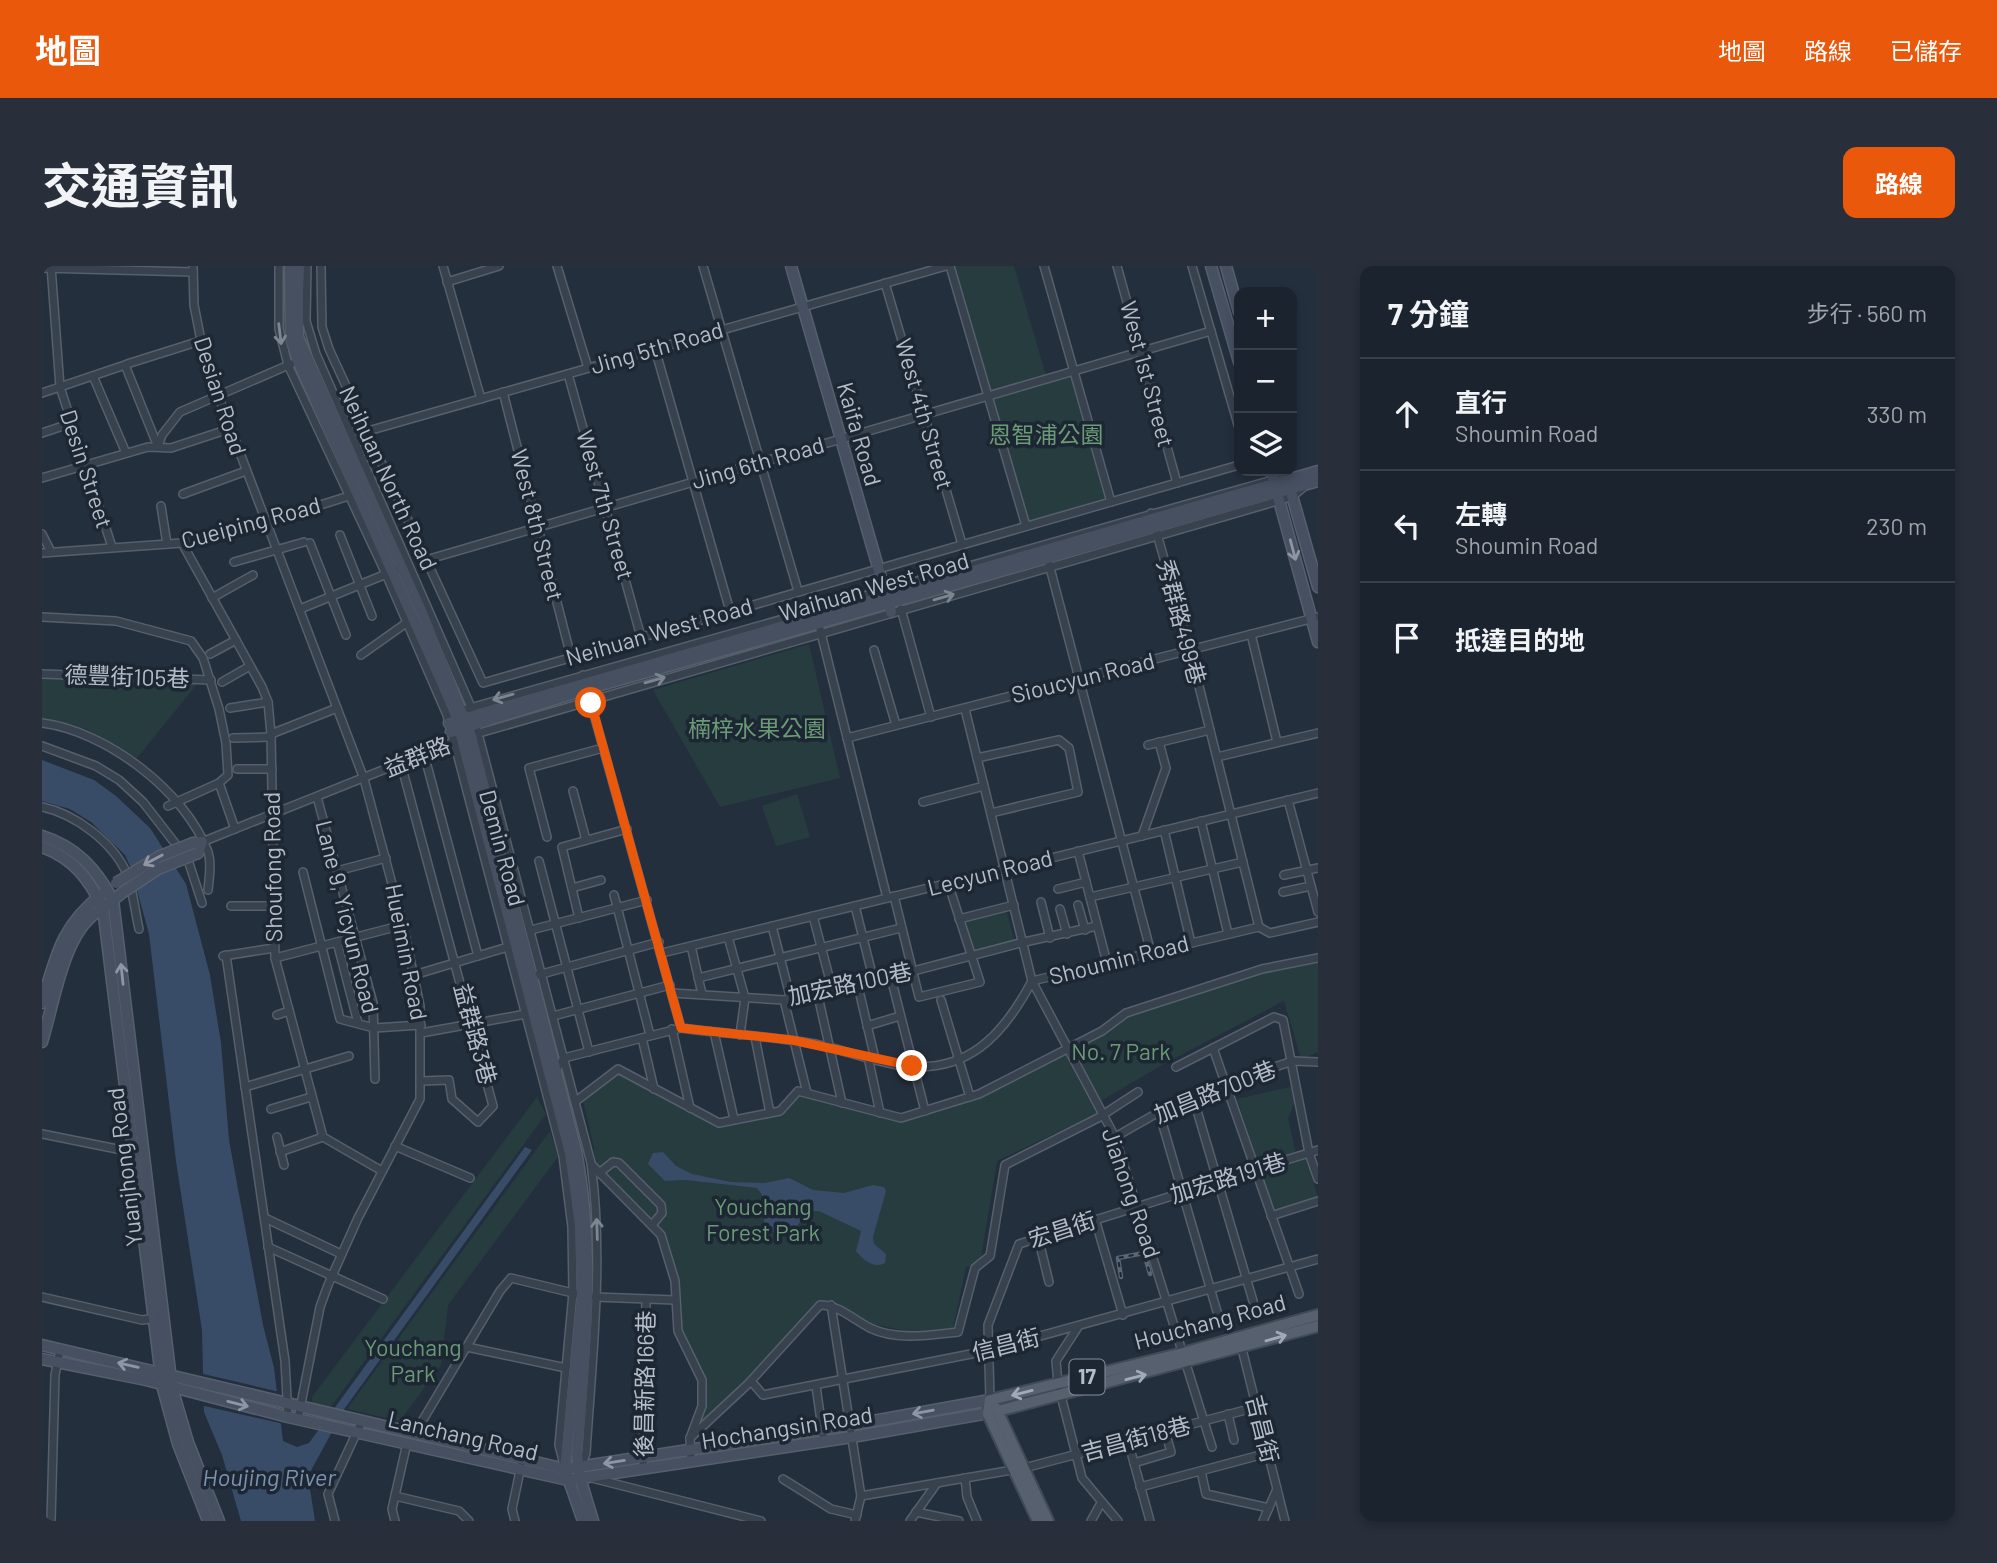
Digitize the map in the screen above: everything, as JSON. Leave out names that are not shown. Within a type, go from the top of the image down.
[{"type":"main road","name":"Houchang Road","points":[[993,1413],[1060,1390],[1241,1342],[1318,1314]]},
{"type":"main road","name":"Houchang Road","points":[[1241,1342],[1318,1326]]},
{"type":"main road","name":"Houchang Road","points":[[990,1400],[1060,1390]]},
{"type":"main road","points":[[990,1400],[993,1413],[1019,1469],[1048,1521]]},
{"type":"main road","points":[[1019,1469],[1038,1521]]},
{"type":"street","name":"Demin Road","points":[[279,266],[279,329],[302,360],[398,569],[463,724],[531,930],[521,944],[529,978],[526,1014],[551,1078]]},
{"type":"street","name":"Demin Road","points":[[289,266],[291,339],[398,569],[463,724],[521,944],[577,1197],[585,1295],[577,1454],[593,1521]]},
{"type":"street","name":"Demin Road","points":[[298,266],[298,337],[302,360]]},
{"type":"street","name":"Demin Road","points":[[302,360],[307,266]]},
{"type":"street","name":"Neihuan North Road","points":[[321,266],[322,327],[329,349],[483,683]]},
{"type":"street","points":[[443,266],[481,399]]},
{"type":"street","points":[[447,282],[499,266]]},
{"type":"street","points":[[557,266],[588,368]]},
{"type":"street","points":[[703,266],[799,591]]},
{"type":"street","name":"Kaifa Road","points":[[790,266],[890,602]]},
{"type":"street","points":[[948,266],[1026,526]]},
{"type":"street","name":"Jing 5th Road","points":[[368,431],[948,266]]},
{"type":"street","points":[[1044,266],[1111,502]]},
{"type":"street","name":"West 1st Street","points":[[1117,266],[1177,483]]},
{"type":"street","points":[[1192,266],[1235,413]]},
{"type":"street","points":[[1211,266],[1236,350]]},
{"type":"street","points":[[1226,266],[1234,294]]},
{"type":"street","points":[[48,267],[193,269]]},
{"type":"street","name":"Desin Street","points":[[48,267],[60,387],[112,547]]},
{"type":"street","name":"Desian Road","points":[[193,269],[200,341],[229,429],[267,523]]},
{"type":"street","name":"West 4th Street","points":[[885,284],[962,544]]},
{"type":"street","points":[[42,293],[51,292]]},
{"type":"street","name":"Jing 6th Road","points":[[426,559],[1211,331]]},
{"type":"street","points":[[42,393],[200,341]]},
{"type":"street","points":[[655,349],[730,611]]},
{"type":"street","points":[[158,447],[175,416],[302,360]]},
{"type":"street","points":[[126,365],[158,447]]},
{"type":"street","name":"West 7th Street","points":[[568,374],[641,637]]},
{"type":"street","points":[[93,376],[125,453]]},
{"type":"street","name":"West 8th Street","points":[[503,393],[571,657]]},
{"type":"street","points":[[42,433],[72,423]]},
{"type":"street","points":[[42,478],[125,453],[158,447],[171,448],[229,429]]},
{"type":"street","name":"Neihuan West Road","points":[[483,683],[1234,466]]},
{"type":"street","points":[[183,494],[246,471]]},
{"type":"street","name":"Waihuan West Road","points":[[463,724],[586,686],[890,602],[1154,524],[1275,485],[1310,480],[1318,471]]},
{"type":"street","points":[[1289,482],[1318,587]]},
{"type":"street","points":[[1275,485],[1315,618],[1318,642]]},
{"type":"street","name":"Waihuan West Road","points":[[463,724],[586,686],[890,602],[1154,524],[1275,485]]},
{"type":"street","name":"Cueiping Road","points":[[46,552],[182,543],[267,523],[361,491]]},
{"type":"street","points":[[161,506],[167,544]]},
{"type":"street","name":"Hueimin Road","points":[[267,523],[364,779],[403,925],[414,975],[421,1029],[420,1099],[331,1277],[320,1307],[300,1407],[290,1417]]},
{"type":"street","name":"秀群路499巷","points":[[1154,524],[1190,650],[1231,814]]},
{"type":"street","points":[[42,534],[46,552]]},
{"type":"street","points":[[340,535],[372,615]]},
{"type":"street","points":[[233,562],[307,542],[346,635]]},
{"type":"street","name":"Shoufong Road","points":[[182,543],[268,702],[272,769],[275,958],[323,1138]]},
{"type":"street","points":[[1046,555],[1151,953]]},
{"type":"street","points":[[300,610],[398,569]]},
{"type":"street","points":[[212,598],[253,575]]},
{"type":"street","points":[[890,602],[931,717]]},
{"type":"street","points":[[42,617],[116,621],[180,636],[196,646],[211,680],[229,766],[228,775],[219,783],[172,805]]},
{"type":"street","points":[[361,654],[418,617]]},
{"type":"street","name":"Sioucyun Road","points":[[848,738],[1315,618]]},
{"type":"street","points":[[818,620],[890,897],[919,997],[980,982],[948,883]]},
{"type":"street","points":[[1251,634],[1277,742]]},
{"type":"street","points":[[210,654],[236,640]]},
{"type":"street","points":[[874,650],[896,726]]},
{"type":"street","points":[[222,682],[250,666]]},
{"type":"street","name":"德豐街105巷","points":[[42,674],[211,680]]},
{"type":"street","points":[[586,686],[681,1028]]},
{"type":"street","points":[[230,708],[268,702]]},
{"type":"street","points":[[233,738],[271,735],[337,708]]},
{"type":"street","name":"Jiahong Road","points":[[965,709],[1032,981],[1115,1138],[1212,1447]]},
{"type":"street","points":[[42,723],[81,734],[117,750],[150,776],[209,860],[208,890]]},
{"type":"street","name":"益群路","points":[[198,846],[424,754],[463,724]]},
{"type":"street","points":[[1147,745],[1210,730]]},
{"type":"street","points":[[1217,757],[1318,733]]},
{"type":"street","points":[[977,758],[1059,740],[1069,748],[1079,792],[991,813]]},
{"type":"street","points":[[1142,836],[1166,768],[1159,742]]},
{"type":"street","points":[[42,746],[96,766],[119,780],[143,802],[188,860],[202,903]]},
{"type":"street","points":[[547,837],[529,768],[603,748]]},
{"type":"street","points":[[424,754],[478,956]]},
{"type":"street","name":"益群路3巷","points":[[401,764],[493,1106],[478,1122],[452,1099],[449,1080],[422,1080]]},
{"type":"street","points":[[237,768],[272,769]]},
{"type":"street","points":[[219,783],[236,829]]},
{"type":"street","points":[[923,802],[984,786]]},
{"type":"street","points":[[573,790],[586,840]]},
{"type":"street","name":"Lecyun Road","points":[[662,953],[1318,793]]},
{"type":"street","name":"Lane 9, Yicyun Road","points":[[317,797],[373,1003],[376,1079]]},
{"type":"street","points":[[1288,800],[1318,912]]},
{"type":"street","points":[[42,807],[81,823],[110,848],[126,873],[139,929]]},
{"type":"street","points":[[1231,814],[1259,926]]},
{"type":"street","points":[[1200,821],[1227,934]]},
{"type":"street","points":[[579,918],[562,847],[626,829]]},
{"type":"street","points":[[1164,830],[1191,943]]},
{"type":"street","name":"Yuanjhong Road","points":[[42,836],[59,842],[78,854],[93,868],[113,900],[137,1153]]},
{"type":"street","points":[[42,1003],[71,922],[116,883],[160,856],[198,846]]},
{"type":"street","points":[[42,1042],[69,950],[88,920],[123,892],[198,846]]},
{"type":"street","name":"Yuanjhong Road","points":[[42,847],[72,862],[103,908],[167,1386],[178,1444],[208,1521]]},
{"type":"street","points":[[1078,851],[1107,963]]},
{"type":"street","points":[[337,871],[386,858]]},
{"type":"street","points":[[540,861],[589,1052]]},
{"type":"street","points":[[1090,897],[1243,862]]},
{"type":"street","points":[[1284,875],[1318,868]]},
{"type":"street","points":[[303,872],[340,1019],[374,1028],[421,1029],[473,1026],[526,1014]]},
{"type":"street","points":[[572,888],[601,880]]},
{"type":"street","points":[[1058,889],[1086,882]]},
{"type":"street","points":[[1283,892],[1314,891]]},
{"type":"street","points":[[614,895],[639,993],[654,1089]]},
{"type":"street","points":[[531,930],[647,900]]},
{"type":"street","points":[[1041,902],[1050,938]]},
{"type":"street","points":[[959,919],[1014,905]]},
{"type":"street","points":[[1078,905],[1084,930]]},
{"type":"street","points":[[230,906],[274,906]]},
{"type":"street","points":[[856,906],[874,982]]},
{"type":"street","points":[[1060,909],[1066,934]]},
{"type":"street","points":[[813,916],[833,992]]},
{"type":"street","name":"Shoumin Road","points":[[564,1058],[681,1028],[792,1040],[912,1066],[936,1066],[957,1061],[985,1045],[999,1032],[1032,981],[1259,926],[1270,933],[1318,922]]},
{"type":"street","points":[[275,958],[403,925]]},
{"type":"street","points":[[772,926],[780,958],[792,1040],[807,1093]]},
{"type":"street","name":"加宏路100巷","points":[[553,1016],[639,993],[671,989],[744,998],[787,1000],[818,996],[1097,926]]},
{"type":"street","points":[[698,978],[901,928]]},
{"type":"street","points":[[728,937],[744,998],[740,1035]]},
{"type":"street","points":[[337,942],[358,1023]]},
{"type":"street","points":[[529,978],[659,942]]},
{"type":"street","points":[[414,975],[521,944]]},
{"type":"street","points":[[691,946],[702,994]]},
{"type":"street","points":[[274,948],[224,956],[265,1218],[286,1404],[290,1417]]},
{"type":"street","points":[[576,1101],[616,1069],[719,1123],[780,1111],[798,1091],[901,1118],[970,1097],[1067,1046],[1102,1031],[1126,1013],[1262,969],[1318,958]]},
{"type":"street","name":"Demin Road","points":[[529,978],[553,1016],[592,1165],[597,1222],[585,1295],[565,1469]]},
{"type":"street","points":[[891,978],[925,1111]]},
{"type":"street","points":[[858,986],[880,1113]]},
{"type":"street","points":[[818,996],[842,1103]]},
{"type":"street","points":[[941,1000],[957,1061],[970,1097]]},
{"type":"street","points":[[277,1015],[289,1011]]},
{"type":"street","points":[[867,1026],[900,1016]]},
{"type":"street","points":[[1176,1067],[1278,1017],[1283,1020],[1309,1153],[1318,1179]]},
{"type":"street","points":[[672,1029],[690,1108]]},
{"type":"street","points":[[714,1032],[734,1119]]},
{"type":"street","points":[[755,1037],[770,1113]]},
{"type":"street","points":[[1213,1048],[1299,1294]]},
{"type":"street","points":[[246,1087],[349,1056]]},
{"type":"street","points":[[551,1078],[564,1058]]},
{"type":"street","name":"加昌路700巷","points":[[1115,1138],[1159,1112],[1225,1083],[1293,1061],[1318,1062]]},
{"type":"street","points":[[690,1438],[751,1381],[820,1305],[831,1305],[873,1329],[913,1337],[958,1332],[975,1268],[990,1256],[1006,1165],[1103,1115],[1138,1092]]},
{"type":"street","points":[[271,1109],[311,1097]]},
{"type":"street","points":[[1193,1097],[1254,1301]]},
{"type":"street","points":[[1159,1112],[1218,1315]]},
{"type":"street","points":[[42,1134],[137,1153]]},
{"type":"street","points":[[276,1137],[284,1165]]},
{"type":"street","points":[[280,1152],[323,1138],[382,1171]]},
{"type":"street","points":[[395,1146],[470,1178]]},
{"type":"street","name":"加宏路191巷","points":[[1138,1205],[1318,1150]]},
{"type":"street","points":[[599,1172],[613,1162],[619,1163],[661,1205],[662,1213],[652,1225]]},
{"type":"street","points":[[592,1165],[661,1235],[675,1281],[678,1331],[702,1380],[702,1406],[690,1438],[691,1462]]},
{"type":"street","points":[[1271,1216],[1318,1201]]},
{"type":"street","name":"宏昌街","points":[[990,1400],[986,1351],[988,1325],[1016,1247],[1038,1237],[1138,1205]]},
{"type":"street","points":[[265,1218],[341,1254]]},
{"type":"street","points":[[1096,1219],[1123,1315]]},
{"type":"street","points":[[1038,1237],[1049,1282]]},
{"type":"street","points":[[268,1247],[383,1299]]},
{"type":"street","name":"信昌街","points":[[751,1381],[763,1395],[986,1351],[1318,1259]]},
{"type":"street","points":[[395,1521],[392,1514],[407,1443],[511,1278],[585,1295],[675,1300]]},
{"type":"street","name":"Demin Road","points":[[583,1521],[559,1446],[566,1368],[585,1295]]},
{"type":"street","points":[[42,1297],[142,1320],[158,1318]]},
{"type":"street","name":"後昌新路166巷","points":[[643,1463],[646,1299]]},
{"type":"street","points":[[783,1479],[831,1509],[856,1518],[861,1496],[831,1305]]},
{"type":"street","points":[[1078,1327],[1056,1361],[1060,1390],[1082,1478],[1118,1521]]},
{"type":"street","name":"吉昌街","points":[[1241,1342],[1285,1521]]},
{"type":"street","points":[[42,1345],[300,1407]]},
{"type":"street","points":[[467,1347],[566,1368]]},
{"type":"street","points":[[51,1521],[57,1363],[60,1350]]},
{"type":"street","points":[[42,1359],[167,1386],[290,1417]]},
{"type":"street","name":"Yuanjhong Road","points":[[167,1386],[219,1521]]},
{"type":"street","points":[[816,1386],[824,1442]]},
{"type":"street","name":"Hochangsin Road","points":[[583,1474],[643,1463],[690,1450],[990,1400]]},
{"type":"street","name":"Lanchang Road","points":[[300,1407],[415,1433],[568,1480],[583,1474],[761,1521]]},
{"type":"street","name":"吉昌街18巷","points":[[861,1496],[1019,1469],[1257,1407]]},
{"type":"street","name":"Hochangsin Road","points":[[643,1463],[691,1462],[993,1413]]},
{"type":"street","points":[[1228,1414],[1234,1440]]},
{"type":"street","name":"Lanchang Road","points":[[290,1417],[407,1443],[565,1469]]},
{"type":"street","points":[[335,1521],[328,1493],[362,1421]]},
{"type":"street","points":[[1134,1463],[1171,1452],[1165,1431]]},
{"type":"street","points":[[1128,1441],[1150,1521]]},
{"type":"street","points":[[1140,1487],[1268,1454]]},
{"type":"street","points":[[515,1521],[512,1509],[522,1464]]},
{"type":"street","points":[[565,1469],[583,1474]]},
{"type":"street","points":[[1201,1471],[1206,1494],[1269,1508]]},
{"type":"street","points":[[965,1478],[967,1497],[977,1521]]},
{"type":"street","points":[[910,1521],[937,1483]]},
{"type":"street","points":[[1263,1521],[1277,1489]]},
{"type":"street","points":[[395,1496],[459,1511],[469,1521]]},
{"type":"street","points":[[1091,1521],[1101,1503]]},
{"type":"street","points":[[916,1512],[959,1521]]},
{"type":"green space","name":"恩智浦公園","points":[[950,266],[1014,266],[1047,379],[1073,371],[1111,502],[1026,526]]},
{"type":"green space","name":"楠梓水果公園","points":[[809,644],[840,778],[720,807],[653,690]]},
{"type":"green space","points":[[42,678],[197,684],[137,758],[84,728],[42,720]]},
{"type":"green space","points":[[797,794],[810,837],[776,846],[762,806]]},
{"type":"green space","points":[[1006,909],[1015,942],[974,953],[965,921]]},
{"type":"green space","name":"No. 7 Park","points":[[1318,963],[1318,1052],[1301,1059],[1284,1001],[1162,1065],[1099,1102],[1071,1045],[1115,1018],[1260,972]]},
{"type":"green space","name":"Youchang Forest Park","points":[[1065,1048],[1098,1113],[997,1161],[980,1264],[966,1267],[953,1328],[915,1333],[873,1324],[824,1302],[748,1380],[692,1430],[699,1386],[675,1321],[674,1269],[669,1254],[652,1227],[631,1203],[595,1170],[594,1148],[583,1100],[614,1071],[718,1127],[780,1113],[796,1095],[890,1120],[902,1120],[984,1094]]},
{"type":"green space","points":[[1295,1086],[1297,1097],[1288,1118],[1296,1154],[1259,1165],[1237,1099]]},
{"type":"green space","name":"Youchang Park","points":[[537,1097],[546,1114],[330,1408],[312,1404],[312,1397]]},
{"type":"green space","name":"Youchang Park","points":[[550,1131],[558,1157],[448,1305],[441,1365],[400,1421],[347,1409]]},
{"type":"green space","points":[[1306,1157],[1318,1198],[1274,1211],[1260,1173]]},
{"type":"water","name":"Houjing River","points":[[42,760],[94,780],[116,796],[150,828],[186,884],[210,975],[221,1043],[229,1140],[263,1325],[274,1368],[283,1441],[297,1447],[309,1443],[525,1147],[532,1150],[345,1408],[308,1476],[315,1521],[241,1521],[222,1455],[204,1412],[202,1330],[176,1161],[149,934],[125,855],[91,822],[70,809],[42,801]]},
{"type":"water","points":[[663,1152],[676,1166],[692,1174],[731,1182],[765,1183],[789,1178],[813,1190],[844,1193],[873,1185],[884,1187],[886,1191],[873,1237],[874,1244],[886,1254],[885,1263],[873,1264],[856,1251],[861,1231],[819,1211],[808,1211],[794,1230],[784,1235],[765,1230],[762,1195],[757,1188],[686,1180],[665,1181],[648,1164],[653,1153]]},
{"type":"pier","points":[[199,1373],[280,1392],[284,1424],[200,1405]]},
{"type":"railway","points":[[1121,1277],[1118,1258],[1144,1253],[1150,1274]]},
{"type":"route","points":[[591,703],[681,1028],[792,1040],[901,1066],[912,1066]]}]
